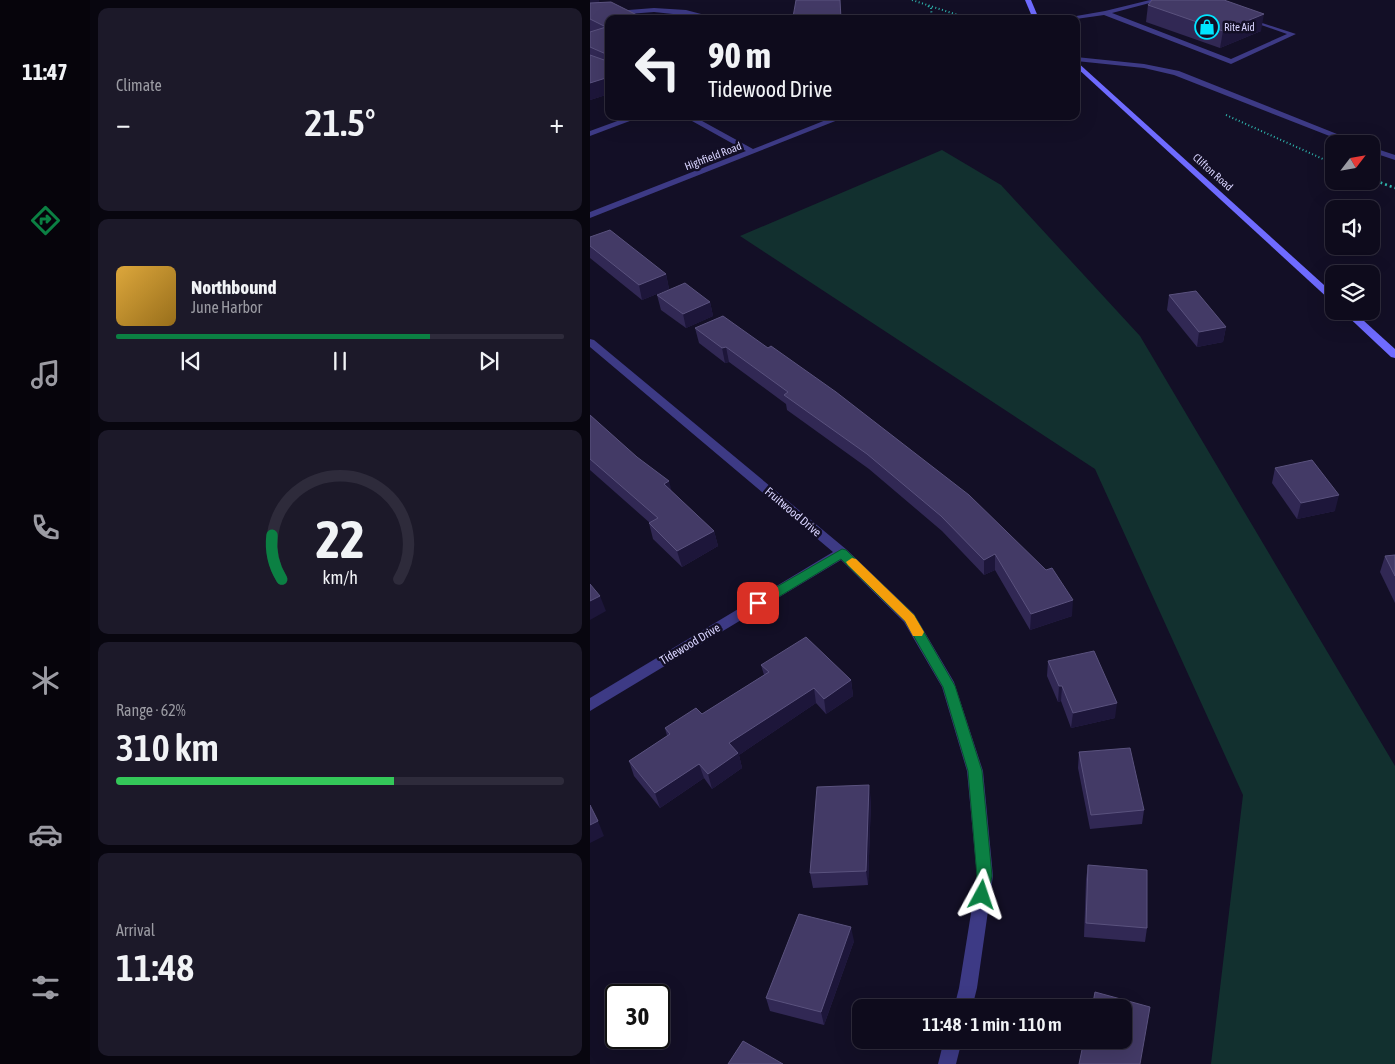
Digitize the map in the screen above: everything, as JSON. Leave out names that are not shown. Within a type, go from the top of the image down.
[{"type":"main road","points":[[1028,0],[1034,15]]},
{"type":"main road","name":"Clifton Road","points":[[1080,67],[1325,291]]},
{"type":"main road","points":[[1357,320],[1395,355]]},
{"type":"street","points":[[1080,16],[1105,13],[1158,0]]},
{"type":"street","points":[[590,15],[614,11],[644,10],[676,11],[696,15]]},
{"type":"street","points":[[1105,13],[1231,62],[1293,34],[1241,16]]},
{"type":"street","points":[[1080,59],[1125,63],[1176,73],[1335,135]]},
{"type":"street","points":[[590,134],[628,120]]},
{"type":"street","points":[[694,120],[753,152]]},
{"type":"street","name":"Highfield Road","points":[[590,215],[834,120]]},
{"type":"street","points":[[1380,152],[1395,158]]},
{"type":"street","name":"Fruitwood Drive","points":[[590,342],[842,553],[909,618],[949,686],[975,771],[984,876],[968,988],[965,999]]},
{"type":"street","name":"Tidewood Drive","points":[[590,705],[842,553]]},
{"type":"street","points":[[947,1064],[951,1049]]},
{"type":"path","points":[[912,0],[958,15]]},
{"type":"path","points":[[924,4],[931,8],[932,15]]},
{"type":"path","points":[[1219,112],[1325,160]]},
{"type":"path","points":[[1380,182],[1395,188]]},
{"type":"green space","points":[[942,150],[1001,185],[1140,336],[1395,766],[1395,1064],[1211,1064],[1243,795],[1095,469],[740,236]]},
{"type":"building","points":[[796,0],[840,0],[841,15],[793,15]]},
{"type":"building","points":[[1152,0],[1224,0],[1264,14],[1223,31],[1148,5]]},
{"type":"building","points":[[611,2],[637,15],[605,15],[605,26],[590,19],[590,3]]},
{"type":"building","points":[[605,27],[605,54],[590,47],[590,32]]},
{"type":"building","points":[[590,55],[605,60],[605,78],[590,83]]},
{"type":"building","points":[[610,230],[666,274],[639,285],[590,246],[590,237]]},
{"type":"building","points":[[685,283],[710,302],[683,314],[657,295]]},
{"type":"building","points":[[1196,291],[1226,327],[1199,332],[1169,295]]},
{"type":"building","points":[[723,316],[768,348],[771,346],[836,392],[969,495],[1046,570],[1052,568],[1073,600],[1031,614],[995,554],[984,560],[941,516],[867,454],[784,395],[788,392],[726,347],[722,348],[695,328]]},
{"type":"building","points":[[590,415],[637,457],[669,481],[664,484],[714,531],[677,551],[649,523],[658,518],[590,459]]},
{"type":"building","points":[[1312,460],[1339,495],[1301,503],[1275,468]]},
{"type":"building","points":[[1395,555],[1395,576],[1385,556]]},
{"type":"building","points":[[590,584],[600,596],[590,601]]},
{"type":"building","points":[[806,637],[851,680],[824,699],[814,688],[729,743],[738,753],[708,774],[699,764],[655,793],[629,761],[670,734],[665,728],[696,708],[702,714],[769,672],[761,665]]},
{"type":"building","points":[[1094,651],[1117,703],[1073,713],[1062,686],[1059,686],[1048,661]]},
{"type":"building","points":[[1130,748],[1144,810],[1091,815],[1079,752]]},
{"type":"building","points":[[869,785],[866,871],[810,873],[817,787]]},
{"type":"building","points":[[590,805],[598,821],[590,825]]},
{"type":"building","points":[[1088,865],[1147,870],[1147,928],[1086,923]]},
{"type":"building","points":[[799,914],[851,927],[821,1012],[766,998]]},
{"type":"building","points":[[1095,992],[1121,999],[1094,999]]},
{"type":"building","points":[[1132,1002],[1150,1007],[1140,1064],[1079,1064],[1082,1049],[1132,1049]]},
{"type":"building","points":[[743,1041],[783,1064],[728,1064]]},
{"type":"slow traffic","points":[[852,562],[909,618],[918,632]]},
{"type":"place","name":"Rite Aid","points":[[1207,27]]},
{"type":"route","points":[[758,603],[842,553],[909,618],[949,686],[975,771],[984,876],[982,895]]}]
